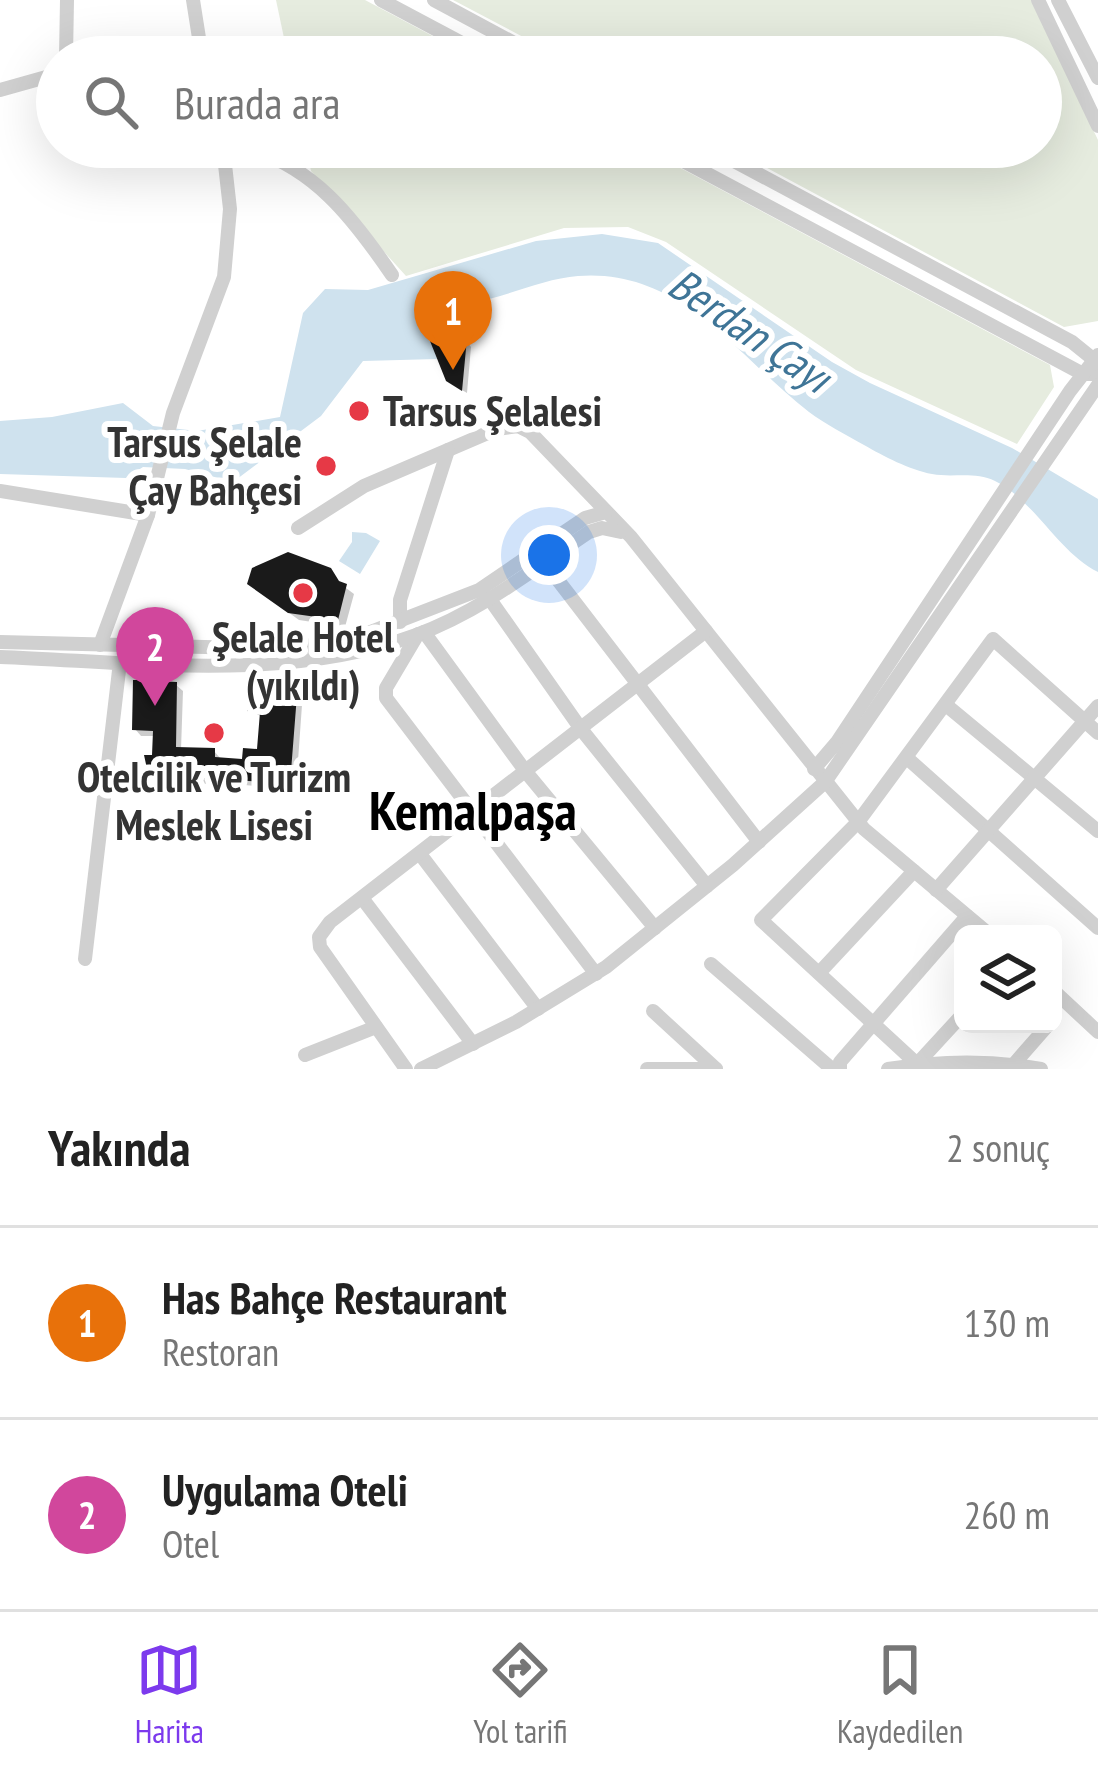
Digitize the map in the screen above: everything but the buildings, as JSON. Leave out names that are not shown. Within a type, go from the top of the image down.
[{"type":"street","points":[[67,36],[68,0]]},
{"type":"street","points":[[193,0],[199,36]]},
{"type":"street","points":[[381,0],[449,36]]},
{"type":"street","points":[[434,0],[502,36]]},
{"type":"street","points":[[1040,0],[1059,36]]},
{"type":"street","points":[[1040,0],[1057,36]]},
{"type":"street","points":[[1058,0],[1098,78]]},
{"type":"street","points":[[1062,41],[1098,108]]},
{"type":"street","points":[[1062,48],[1098,126]]},
{"type":"street","points":[[0,90],[36,80]]},
{"type":"street","points":[[100,645],[148,515],[173,413],[224,277],[230,209],[225,168]]},
{"type":"street","points":[[294,168],[335,199],[392,275]]},
{"type":"street","points":[[699,168],[1095,365]]},
{"type":"street","points":[[747,168],[1072,342],[1095,365]]},
{"type":"street","points":[[814,769],[1095,365]]},
{"type":"street","points":[[421,1069],[596,974],[707,886],[825,782],[1098,385]]},
{"type":"street","points":[[298,527],[364,486],[497,429],[518,427],[539,439],[624,532],[858,821],[978,925]]},
{"type":"street","points":[[400,622],[400,600],[448,450]]},
{"type":"street","points":[[0,490],[148,515]]},
{"type":"street","points":[[0,642],[288,649],[355,638],[479,590],[585,518],[606,512]]},
{"type":"street","points":[[0,657],[274,665],[338,656],[421,633],[489,598],[589,532],[602,528],[624,532]]},
{"type":"street","points":[[544,562],[759,842]]},
{"type":"street","points":[[489,598],[581,729],[707,886]]},
{"type":"street","points":[[406,1069],[320,946],[319,937],[330,922],[706,631]]},
{"type":"street","points":[[421,633],[526,772],[655,928]]},
{"type":"street","points":[[421,633],[384,693],[596,974]]},
{"type":"street","points":[[917,1066],[761,920],[858,821],[993,639],[1098,733]]},
{"type":"street","points":[[85,959],[119,662]]},
{"type":"street","points":[[946,705],[1098,831]]},
{"type":"street","points":[[936,890],[1098,706]]},
{"type":"street","points":[[908,758],[1098,928]]},
{"type":"street","points":[[420,854],[538,1009]]},
{"type":"street","points":[[819,974],[914,871]]},
{"type":"street","points":[[362,898],[473,1044]]},
{"type":"street","points":[[711,964],[836,1069],[967,916]]},
{"type":"street","points":[[1062,997],[1098,1032]]},
{"type":"street","points":[[1062,1008],[1067,1002]]},
{"type":"street","points":[[653,1011],[716,1069]]},
{"type":"street","points":[[917,1066],[954,1024]]},
{"type":"street","points":[[305,1055],[376,1027]]},
{"type":"street","points":[[1014,1064],[1041,1033]]},
{"type":"street","points":[[888,1069],[1014,1064],[1041,1069]]},
{"type":"street","points":[[647,1069],[716,1069]]},
{"type":"shaded area","points":[[276,0],[365,0],[433,36],[284,36]]},
{"type":"shaded area","points":[[453,0],[1031,0],[1048,36],[521,36]]},
{"type":"shaded area","points":[[1062,65],[1098,140],[1098,321],[1064,327],[767,168],[1062,168]]},
{"type":"shaded area","points":[[680,168],[1050,365],[1054,387],[1017,444],[856,370],[666,242],[628,227],[564,228],[406,276],[311,171]]},
{"type":"water","name":"Berdan Çayı","points":[[602,234],[658,243],[832,362],[1012,448],[1098,499],[1098,572],[995,481],[924,472],[880,454],[809,412],[677,301],[615,277],[567,277],[489,299],[467,338],[460,330],[431,341],[437,359],[363,361],[321,416],[233,482],[185,469],[143,467],[126,478],[0,474],[0,421],[123,403],[153,426],[197,431],[280,417],[303,313],[325,289],[368,290],[536,241]]},
{"type":"water","points":[[352,532],[380,541],[360,574],[339,561],[352,542]]},
{"type":"place","name":"Has Bahçe Restaurant","points":[[453,370]]},
{"type":"place","name":"Tarsus Şelalesi","points":[[359,411]]},
{"type":"place","name":"Tarsus Şelale Çay Bahçesi","points":[[326,466]]},
{"type":"place","name":"Şelale Hotel (yıkıldı)","points":[[303,593]]},
{"type":"place","name":"Uygulama Oteli","points":[[155,706]]},
{"type":"place","name":"Otelcilik ve Turizm Meslek Lisesi","points":[[214,733]]},
{"type":"district","name":"Kemalpaşa","points":[[473,811]]}]
